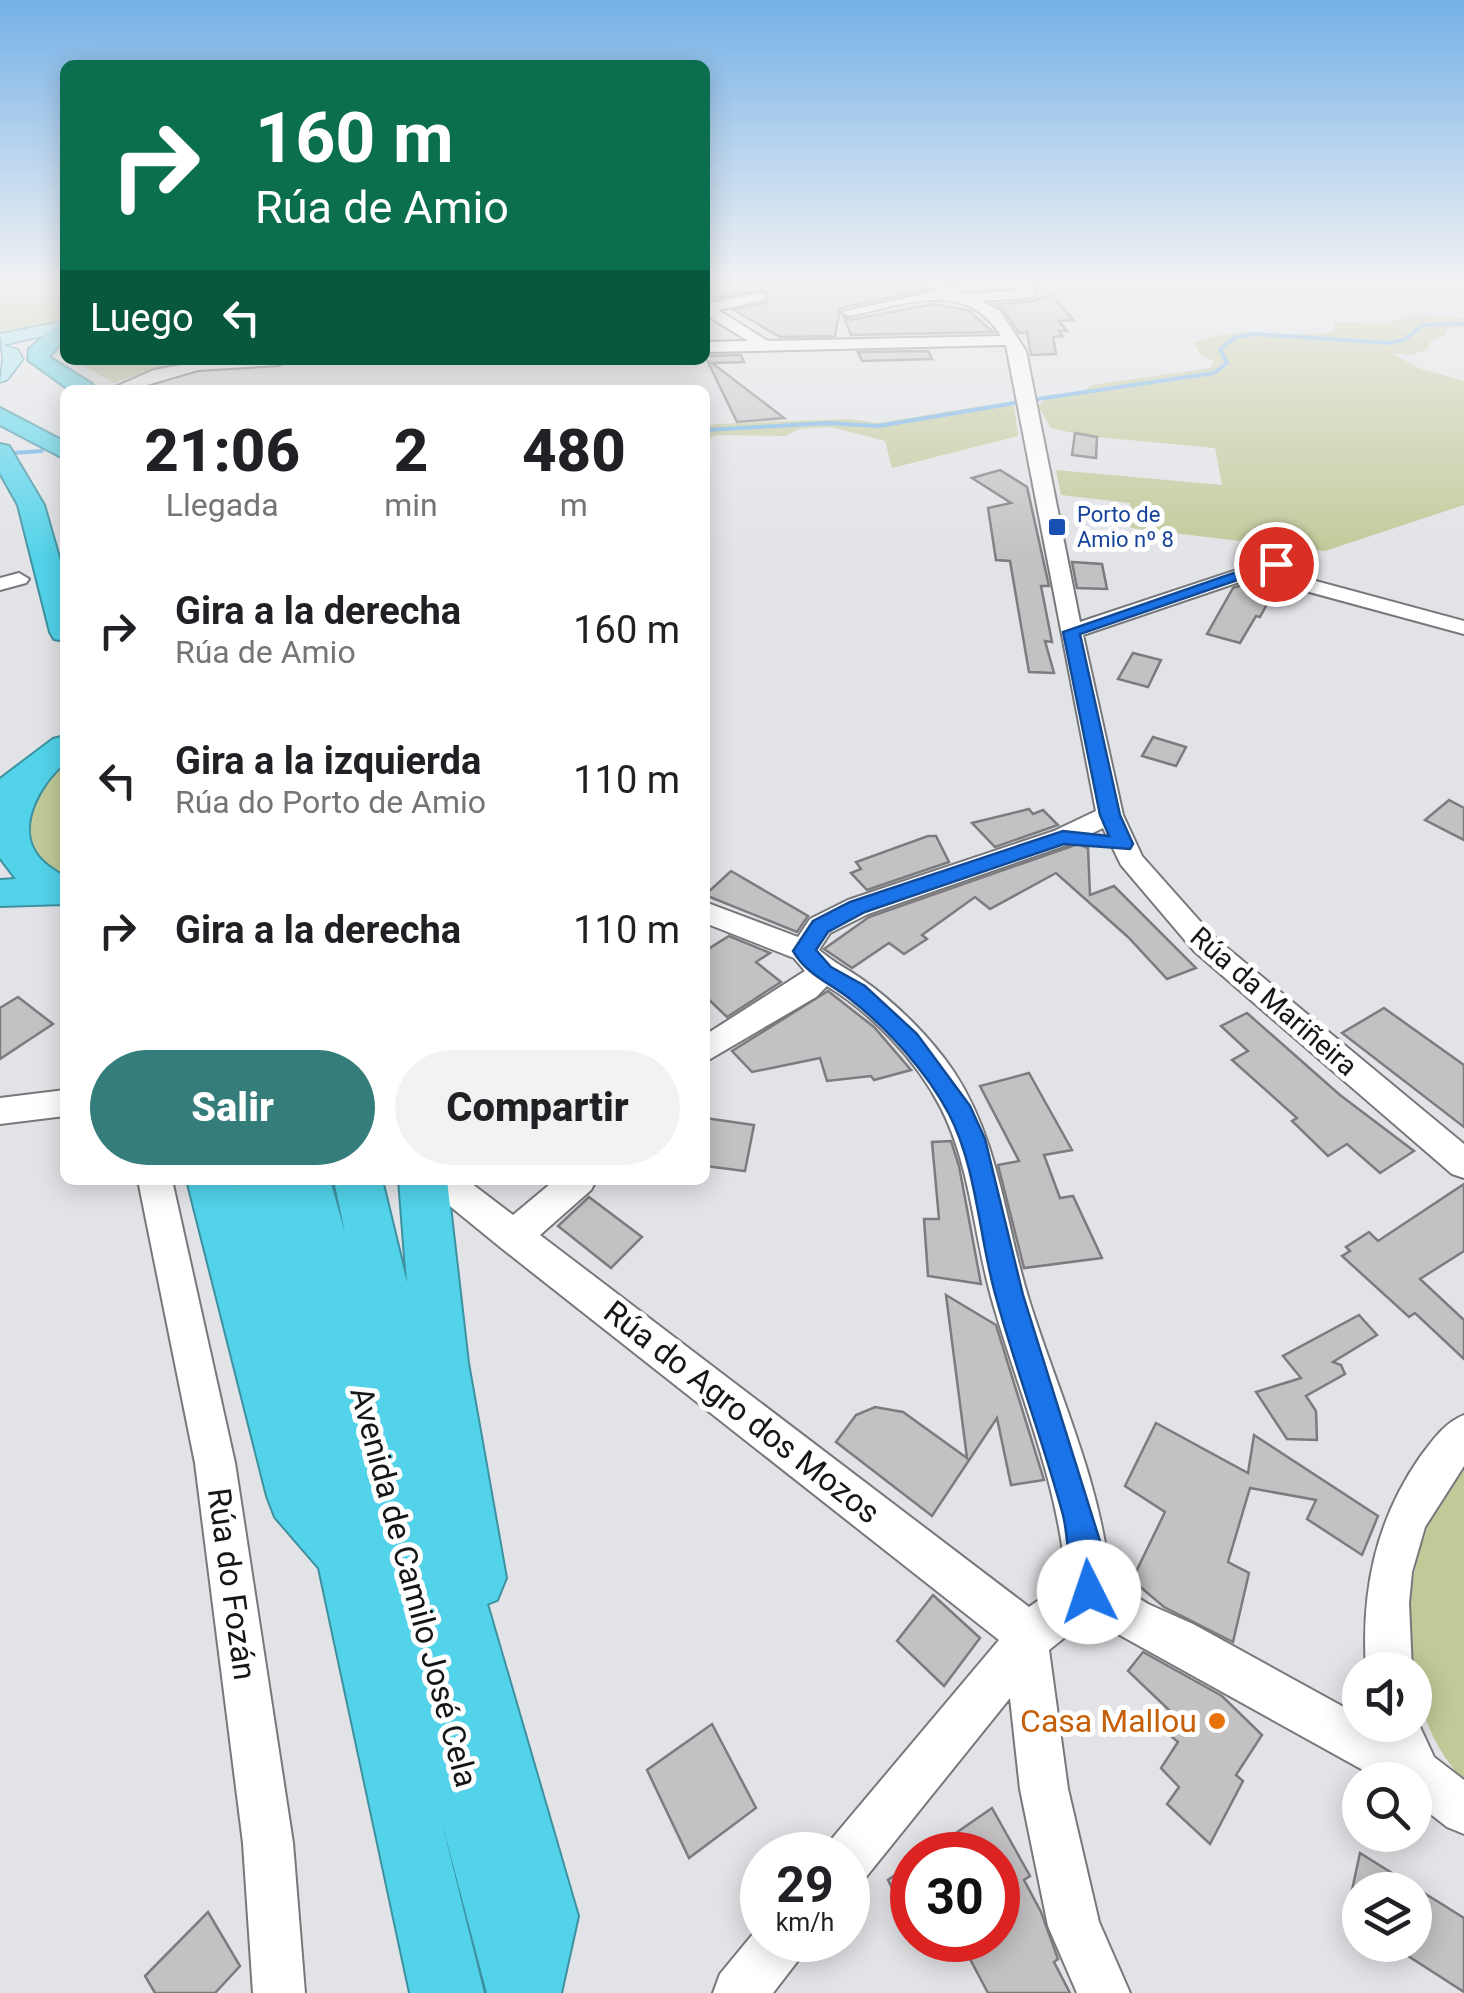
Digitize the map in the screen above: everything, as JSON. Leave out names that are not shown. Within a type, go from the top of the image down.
[{"type":"highway","points":[[47,374],[72,385]]},
{"type":"highway","points":[[0,396],[60,426]]},
{"type":"highway","points":[[0,415],[60,449]]},
{"type":"highway","points":[[0,451],[31,505],[60,613]]},
{"type":"highway","points":[[60,750],[16,786],[9,825],[12,853],[60,897]]},
{"type":"highway","points":[[0,893],[60,899]]},
{"type":"highway","points":[[0,914],[60,899]]},
{"type":"highway","points":[[212,1185],[296,1496],[344,1550]]},
{"type":"highway","name":"Avenida de Camilo José Cela","points":[[261,1185],[447,1993]]},
{"type":"highway","name":"Avenida de Camilo José Cela","points":[[307,1185],[524,1993]]},
{"type":"highway","points":[[359,1185],[439,1538],[542,1916],[524,1993]]},
{"type":"highway","points":[[438,1185],[441,1363],[485,1644],[484,1708]]},
{"type":"street","points":[[130,385],[161,374]]},
{"type":"street","name":"Rúa da Mariñeira","points":[[1022,374],[1110,815],[1123,844],[1156,893],[1204,944],[1464,1164]]},
{"type":"street","points":[[1071,632],[1276,564]]},
{"type":"street","points":[[1255,571],[1464,628]]},
{"type":"street","points":[[710,1047],[805,989],[820,926],[858,907],[1063,838],[1110,815]]},
{"type":"street","points":[[1063,838],[1123,844]]},
{"type":"street","points":[[710,914],[814,962],[857,992],[940,1077],[972,1139],[1009,1295],[1079,1516],[1088,1554],[1089,1592]]},
{"type":"street","points":[[0,1111],[60,1104]]},
{"type":"street","name":"Rúa do Fozán","points":[[156,1185],[215,1462],[268,1843],[279,1993]]},
{"type":"street","name":"Rúa do Agro dos Mozos","points":[[439,1185],[513,1236],[978,1593],[1014,1623],[1026,1642]]},
{"type":"street","points":[[513,1236],[573,1185]]},
{"type":"street","points":[[1387,1652],[1389,1578],[1399,1532],[1418,1493],[1464,1434]]},
{"type":"street","points":[[869,1832],[1026,1642],[1052,1616],[1089,1592]]},
{"type":"street","points":[[1089,1592],[1132,1620],[1176,1640],[1395,1762]]},
{"type":"street","points":[[1026,1642],[1044,1789],[1074,1926],[1104,1993]]},
{"type":"street","points":[[1432,1785],[1464,1810]]},
{"type":"street","points":[[739,1993],[764,1962]]},
{"type":"green space","points":[[98,374],[141,374],[114,383]]},
{"type":"green space","points":[[1169,374],[1439,374],[1464,381],[1464,505],[1325,551],[1131,528],[1130,503],[1061,495],[1056,470],[1222,485],[1215,448],[1086,436],[1051,428],[1038,406],[1044,400],[1087,393],[1092,385]]},
{"type":"green space","points":[[987,405],[1014,406],[1018,436],[892,468],[885,441],[831,427],[799,429],[785,436],[710,438],[710,425],[718,424],[848,419],[878,423]]},
{"type":"green space","points":[[60,766],[60,872],[36,851],[31,836],[33,805]]},
{"type":"green space","points":[[1464,1470],[1464,1780],[1432,1732],[1432,1652],[1412,1652],[1412,1591],[1418,1558],[1439,1506]]},
{"type":"building","points":[[714,374],[726,374],[784,418],[737,422]]},
{"type":"building","points":[[1075,433],[1097,437],[1096,458],[1072,455]]},
{"type":"building","points":[[1000,470],[1027,487],[1049,586],[1041,586],[1052,642],[1045,641],[1054,673],[1029,672],[1010,561],[996,560],[988,508],[1011,503],[972,478]]},
{"type":"building","points":[[1072,562],[1102,564],[1107,589],[1077,588]]},
{"type":"building","points":[[1242,585],[1273,593],[1260,617],[1256,616],[1240,643],[1207,634],[1233,588]]},
{"type":"building","points":[[1133,653],[1161,660],[1148,687],[1118,679]]},
{"type":"building","points":[[1153,737],[1186,747],[1176,766],[1142,756]]},
{"type":"building","points":[[1449,800],[1464,808],[1464,840],[1425,820]]},
{"type":"building","points":[[1029,809],[1033,814],[1043,810],[1058,825],[995,847],[972,823]]},
{"type":"building","points":[[936,836],[949,862],[867,890],[851,873],[861,869],[856,862]]},
{"type":"building","points":[[1078,844],[1088,848],[1090,895],[1114,886],[1196,968],[1167,979],[1128,937],[1056,873],[990,909],[975,897],[922,935],[927,939],[904,954],[889,943],[852,968],[824,949],[869,917]]},
{"type":"building","points":[[731,871],[808,916],[797,932],[710,897],[710,890]]},
{"type":"building","points":[[729,936],[770,953],[756,962],[781,982],[727,1017],[710,1001],[710,948]]},
{"type":"building","points":[[828,991],[874,1027],[911,1070],[874,1080],[871,1076],[827,1081],[820,1058],[752,1072],[732,1051]]},
{"type":"building","points":[[18,997],[53,1024],[0,1059],[0,1008]]},
{"type":"building","points":[[1384,1008],[1464,1065],[1464,1127],[1342,1033]]},
{"type":"building","points":[[1247,1013],[1340,1095],[1414,1151],[1380,1173],[1347,1144],[1328,1156],[1292,1121],[1297,1118],[1232,1060],[1248,1051],[1221,1026]]},
{"type":"building","points":[[1029,1073],[1072,1150],[1044,1155],[1060,1198],[1073,1196],[1102,1258],[1024,1268],[998,1165],[1019,1161],[980,1086]]},
{"type":"building","points":[[710,1119],[754,1125],[745,1171],[710,1167]]},
{"type":"building","points":[[951,1141],[981,1284],[928,1276],[924,1219],[939,1219],[932,1142]]},
{"type":"building","points":[[1464,1184],[1464,1251],[1420,1279],[1464,1320],[1464,1359],[1415,1313],[1409,1317],[1342,1256],[1350,1251],[1346,1247],[1369,1232],[1378,1241]]},
{"type":"building","points":[[589,1197],[642,1237],[611,1268],[558,1226]]},
{"type":"building","points":[[946,1295],[996,1325],[1044,1480],[1011,1485],[997,1418],[932,1516],[836,1442],[856,1415],[875,1407],[903,1412],[967,1458]]},
{"type":"building","points":[[1359,1315],[1377,1335],[1333,1362],[1341,1365],[1345,1374],[1306,1396],[1316,1411],[1317,1440],[1287,1439],[1256,1392],[1301,1378],[1283,1356]]},
{"type":"building","points":[[1156,1423],[1248,1473],[1254,1435],[1378,1516],[1362,1555],[1307,1519],[1316,1500],[1250,1488],[1228,1562],[1249,1573],[1233,1642],[1164,1607],[1132,1580],[1165,1512],[1125,1486]]},
{"type":"building","points":[[933,1595],[980,1638],[944,1686],[897,1641]]},
{"type":"building","points":[[1143,1652],[1222,1696],[1262,1735],[1236,1775],[1243,1781],[1210,1844],[1167,1804],[1179,1787],[1161,1768],[1178,1742],[1158,1725],[1169,1710],[1128,1671]]},
{"type":"building","points":[[712,1724],[756,1808],[689,1858],[647,1770]]},
{"type":"building","points":[[992,1808],[1005,1832],[957,1832]]},
{"type":"building","points":[[1360,1853],[1390,1872],[1356,1872]]},
{"type":"building","points":[[1020,1858],[1030,1876],[1024,1880],[1058,1959],[1054,1962],[1070,1993],[988,1993],[972,1962],[1020,1962]]},
{"type":"building","points":[[1432,1898],[1464,1918],[1464,1992],[1417,1962],[1432,1962]]},
{"type":"building","points":[[208,1912],[240,1966],[215,1993],[155,1993],[145,1976]]},
{"type":"waterway","points":[[1038,399],[1207,374]]},
{"type":"waterway","points":[[710,430],[828,423],[878,426],[1015,403]]},
{"type":"waterway","points":[[13,453],[42,451]]},
{"type":"place","name":"Porto de Amio nº 8","points":[[1057,527]]},
{"type":"place","name":"Casa Mallou","points":[[1217,1721]]},
{"type":"route","points":[[1089,1592],[1088,1554],[1079,1516],[1009,1295],[972,1139],[958,1106],[940,1077],[909,1041],[857,992],[823,972],[804,951],[820,926],[858,907],[1063,838],[1123,844],[1110,815],[1071,632],[1276,564]]}]
